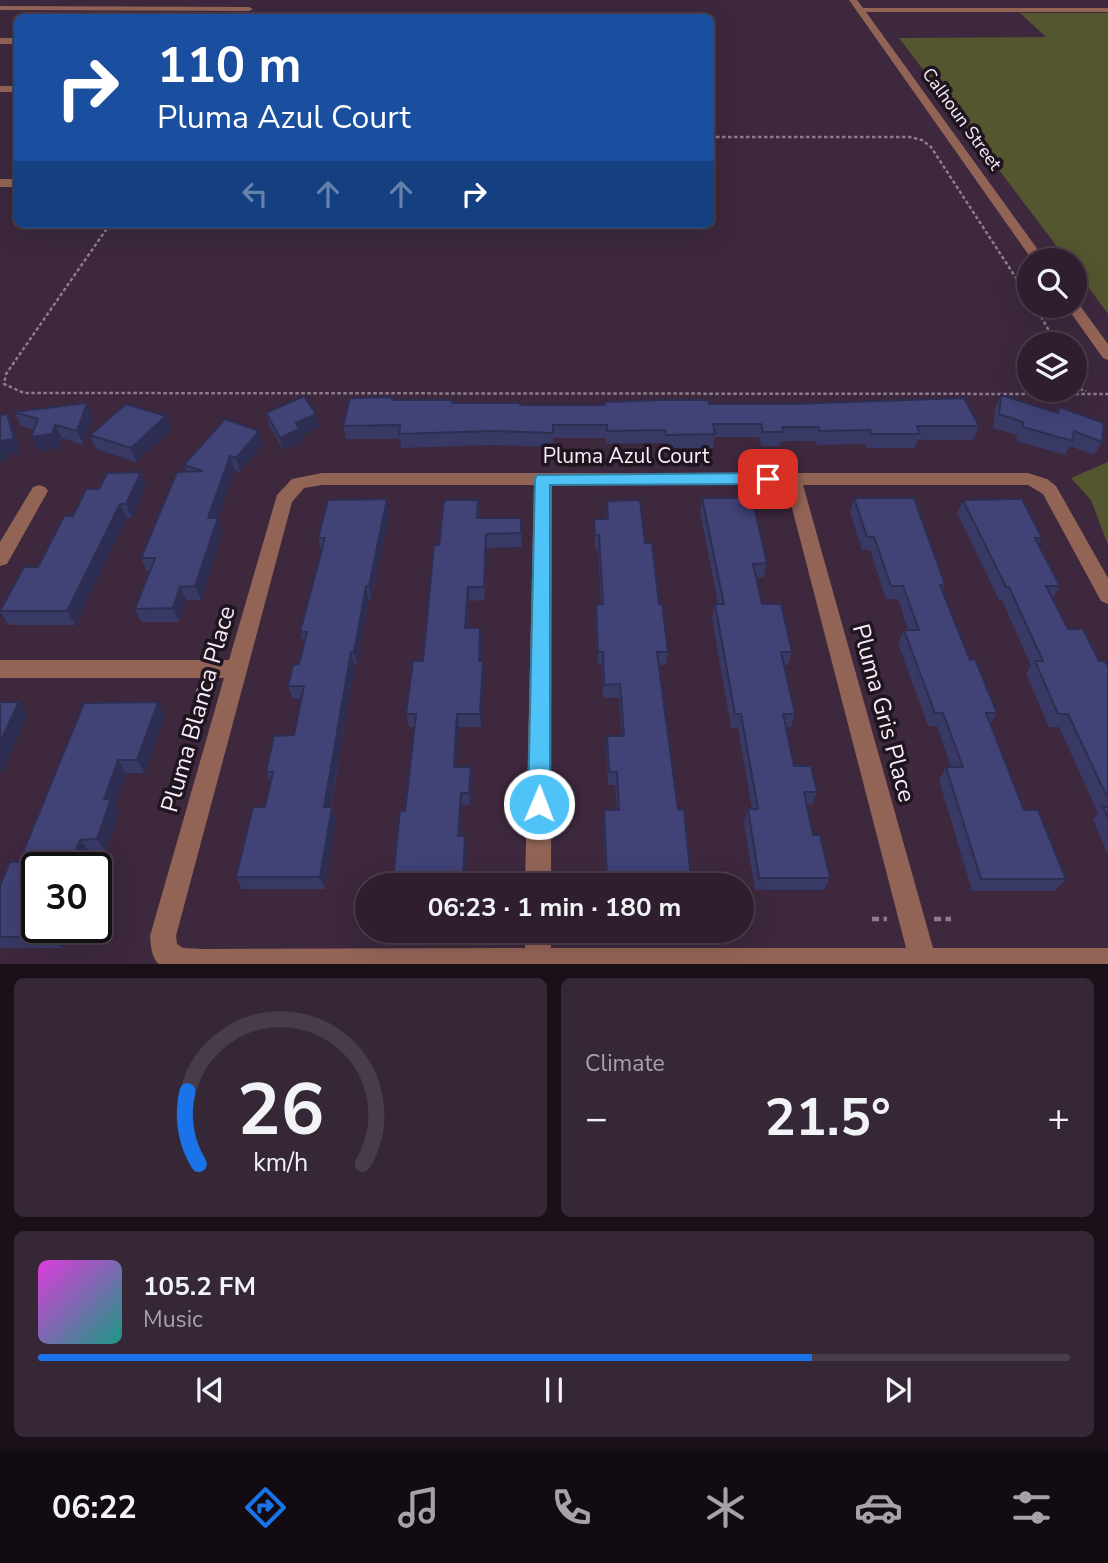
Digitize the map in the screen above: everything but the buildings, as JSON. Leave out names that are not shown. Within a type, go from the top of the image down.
[{"type":"street","points":[[35,8],[46,0]]},
{"type":"street","points":[[1064,0],[1076,9]]},
{"type":"street","points":[[857,5],[1108,9]]},
{"type":"street","name":"Calhoun Street","points":[[857,5],[1031,248]]},
{"type":"street","points":[[0,8],[200,13],[249,9]]},
{"type":"street","points":[[1082,318],[1108,355]]},
{"type":"street","points":[[538,873],[542,479]]},
{"type":"street","name":"Pluma Azul Court","points":[[295,483],[314,480],[542,479],[1012,479],[1041,483],[1057,502],[1108,596]]},
{"type":"street","name":"Pluma Gris Place","points":[[793,479],[923,961]]},
{"type":"street","name":"Pluma Blanca Place","points":[[295,483],[283,502],[168,911],[163,936],[165,952],[180,961],[203,962],[538,961]]},
{"type":"street","points":[[0,559],[38,491]]},
{"type":"street","points":[[0,669],[236,669]]},
{"type":"street","points":[[538,943],[538,961],[1108,961]]},
{"type":"path","points":[[714,137],[910,137],[922,140],[931,147],[1017,280]]},
{"type":"path","points":[[107,228],[6,374],[4,384],[9,388],[24,393],[1108,394]]},
{"type":"path","points":[[1087,392],[1091,393]]},
{"type":"green space","points":[[1020,13],[1108,13],[1108,314],[1087,285],[1087,248],[1058,248],[899,38],[1046,37]]},
{"type":"green space","points":[[1108,462],[1108,545],[1091,500],[1071,478]]},
{"type":"route","points":[[539,804],[542,479],[768,479]]}]
